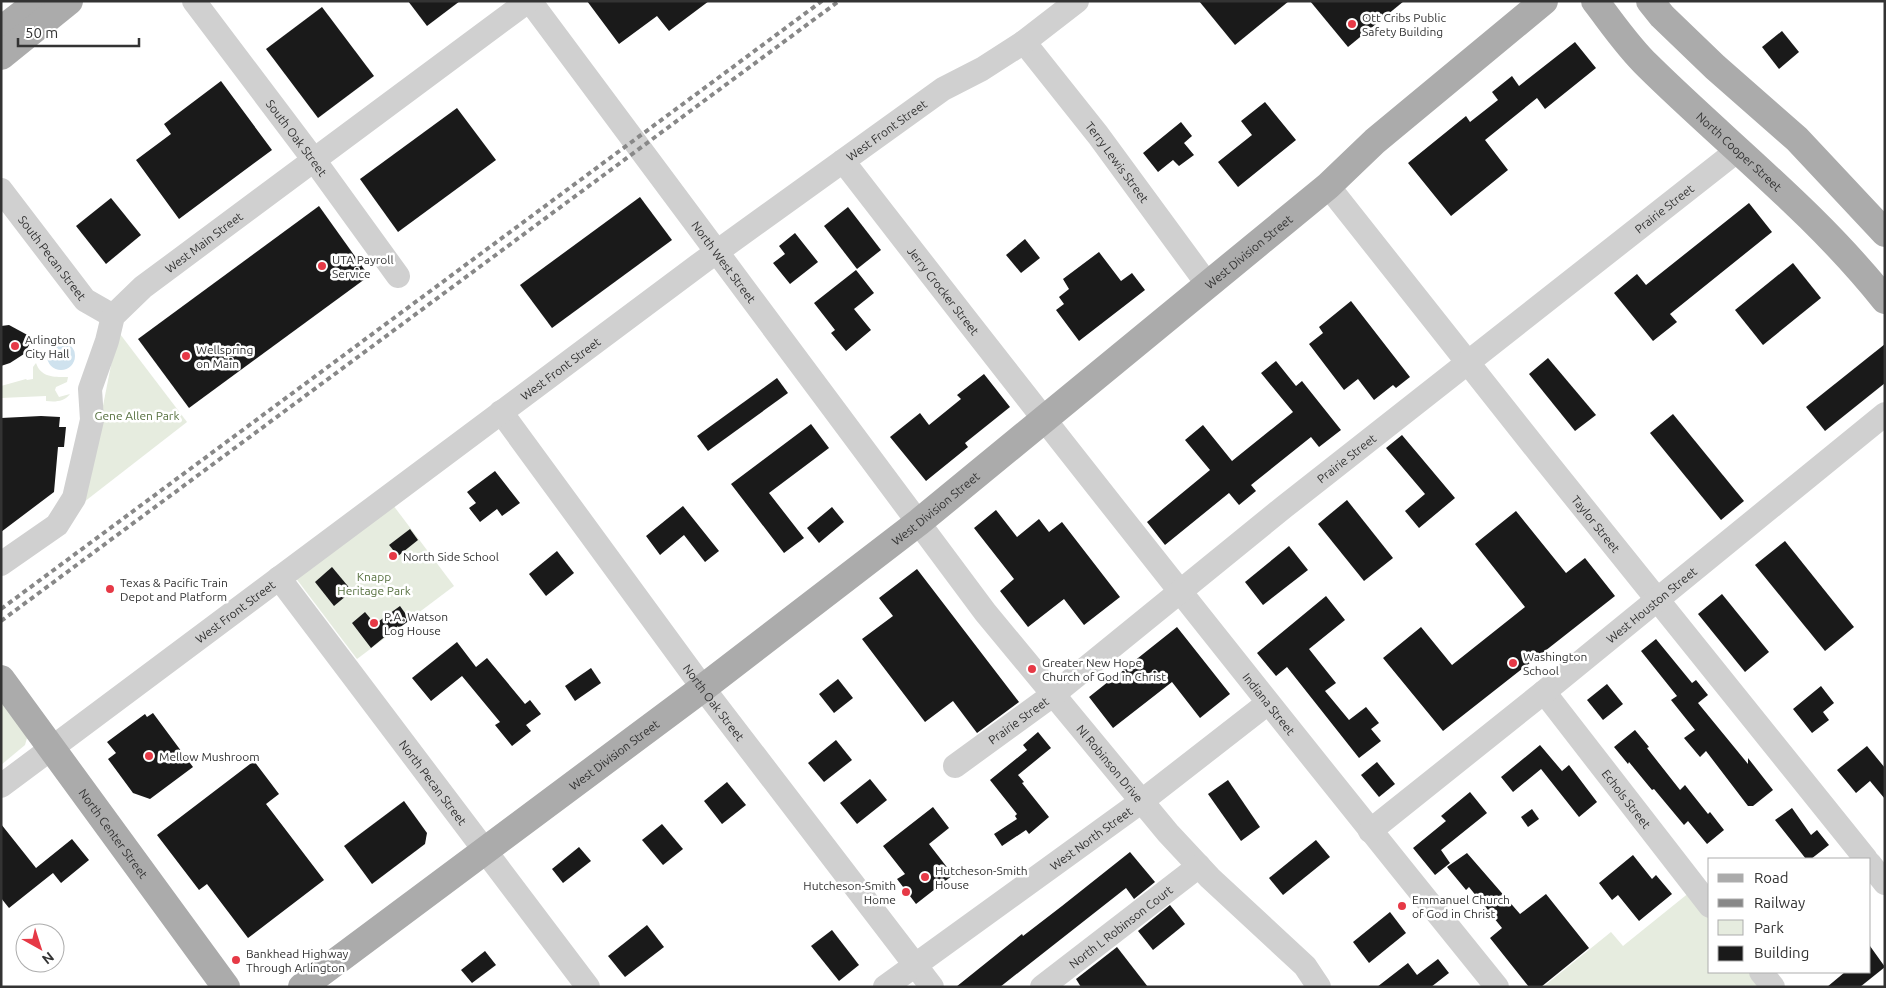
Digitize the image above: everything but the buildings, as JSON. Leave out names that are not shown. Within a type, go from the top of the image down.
[{"type":"main road","points":[[1,30],[39,1]]},
{"type":"main road","points":[[1,56],[69,1]]},
{"type":"main road","points":[[1500,38],[1521,1]]},
{"type":"main road","name":"West Division Street","points":[[302,987],[703,688],[919,522],[1328,186],[1375,141],[1544,1]]},
{"type":"main road","name":"North Cooper Street","points":[[1595,1],[1646,64],[1790,197],[1865,275],[1885,300]]},
{"type":"main road","points":[[1656,6],[1715,67],[1797,139],[1885,233]]},
{"type":"main road","name":"North Center Street","points":[[1,679],[226,987]]},
{"type":"street","name":"South Oak Street","points":[[194,1],[314,160],[398,276]]},
{"type":"street","name":"West Main Street","points":[[113,316],[143,287],[529,1]]},
{"type":"street","name":"North West Street","points":[[529,1],[919,522]]},
{"type":"street","name":"West Front Street","points":[[1,786],[717,251],[943,89],[982,69],[1024,42],[1076,1]]},
{"type":"street","name":"Terry Lewis Street","points":[[1024,42],[1098,135],[1208,285]]},
{"type":"street","name":"Prairie Street","points":[[955,766],[1054,694],[1180,591],[1738,150]]},
{"type":"street","name":"Jerry Crocker Street","points":[[843,161],[1045,419]]},
{"type":"street","name":"Taylor Street","points":[[1328,186],[1865,858]]},
{"type":"street","name":"South Pecan Street","points":[[1,190],[84,300],[113,316]]},
{"type":"street","points":[[1,564],[57,525],[74,498],[92,420],[90,389],[107,341],[113,316]]},
{"type":"street","name":"North Oak Street","points":[[501,412],[703,688],[932,987]]},
{"type":"street","name":"West Houston Street","points":[[1370,831],[1658,600],[1885,414]]},
{"type":"street","name":"Indiana Street","points":[[1045,419],[1268,703],[1497,987]]},
{"type":"street","name":"Nl Robinson Drive","points":[[919,522],[985,612],[1168,833],[1199,866],[1305,966],[1320,987]]},
{"type":"street","name":"North Pecan Street","points":[[279,578],[588,987]]},
{"type":"street","name":"Echols Street","points":[[1544,692],[1708,903]]},
{"type":"street","name":"West North Street","points":[[885,987],[1142,801],[1268,703]]},
{"type":"street","points":[[1871,865],[1885,883]]},
{"type":"street","name":"North L Robinson Court","points":[[1042,987],[1199,866]]},
{"type":"street","points":[[1762,973],[1773,987]]},
{"type":"green space","name":"Gene Allen Park","points":[[120,334],[187,422],[84,502],[114,350]]},
{"type":"green space","points":[[36,363],[41,372],[49,376],[68,377],[67,382],[56,387],[55,390],[59,397],[70,394],[68,397],[59,401],[46,401],[46,396],[1,398],[1,386],[33,379],[33,367]]},
{"type":"green space","name":"Knapp Heritage Park","points":[[393,505],[454,586],[357,659],[295,577]]},
{"type":"green space","points":[[1,693],[27,738],[25,745],[1,765]]},
{"type":"green space","points":[[1690,892],[1708,914],[1708,973],[1755,973],[1766,987],[1543,987],[1611,932],[1623,946]]},
{"type":"water","points":[[61,342],[71,346],[75,356],[71,366],[61,370],[51,366],[47,356],[51,346]]},
{"type":"railway","points":[[1,609],[822,1]]},
{"type":"railway","points":[[1,621],[839,1]]},
{"type":"place","name":"Ott Cribs Public Safety Building","points":[[1352,24]]},
{"type":"place","name":"UTA Payroll Service","points":[[322,266]]},
{"type":"place","name":"Arlington City Hall","points":[[15,346]]},
{"type":"place","name":"Wellspring on Main","points":[[186,356]]},
{"type":"place","name":"North Side School","points":[[393,556]]},
{"type":"place","name":"Texas & Pacific Train Depot and Platform","points":[[110,589]]},
{"type":"place","name":"P.A. Watson Log House","points":[[374,623]]},
{"type":"place","name":"Washington School","points":[[1513,663]]},
{"type":"place","name":"Greater New Hope Church of God in Christ","points":[[1032,669]]},
{"type":"place","name":"Mellow Mushroom","points":[[149,756]]},
{"type":"place","name":"Hutcheson-Smith House","points":[[925,877]]},
{"type":"place","name":"Hutcheson-Smith Home","points":[[906,892]]},
{"type":"place","name":"Emmanuel Church of God in Christ","points":[[1402,906]]},
{"type":"place","name":"Bankhead Highway Through Arlington","points":[[236,960]]}]
